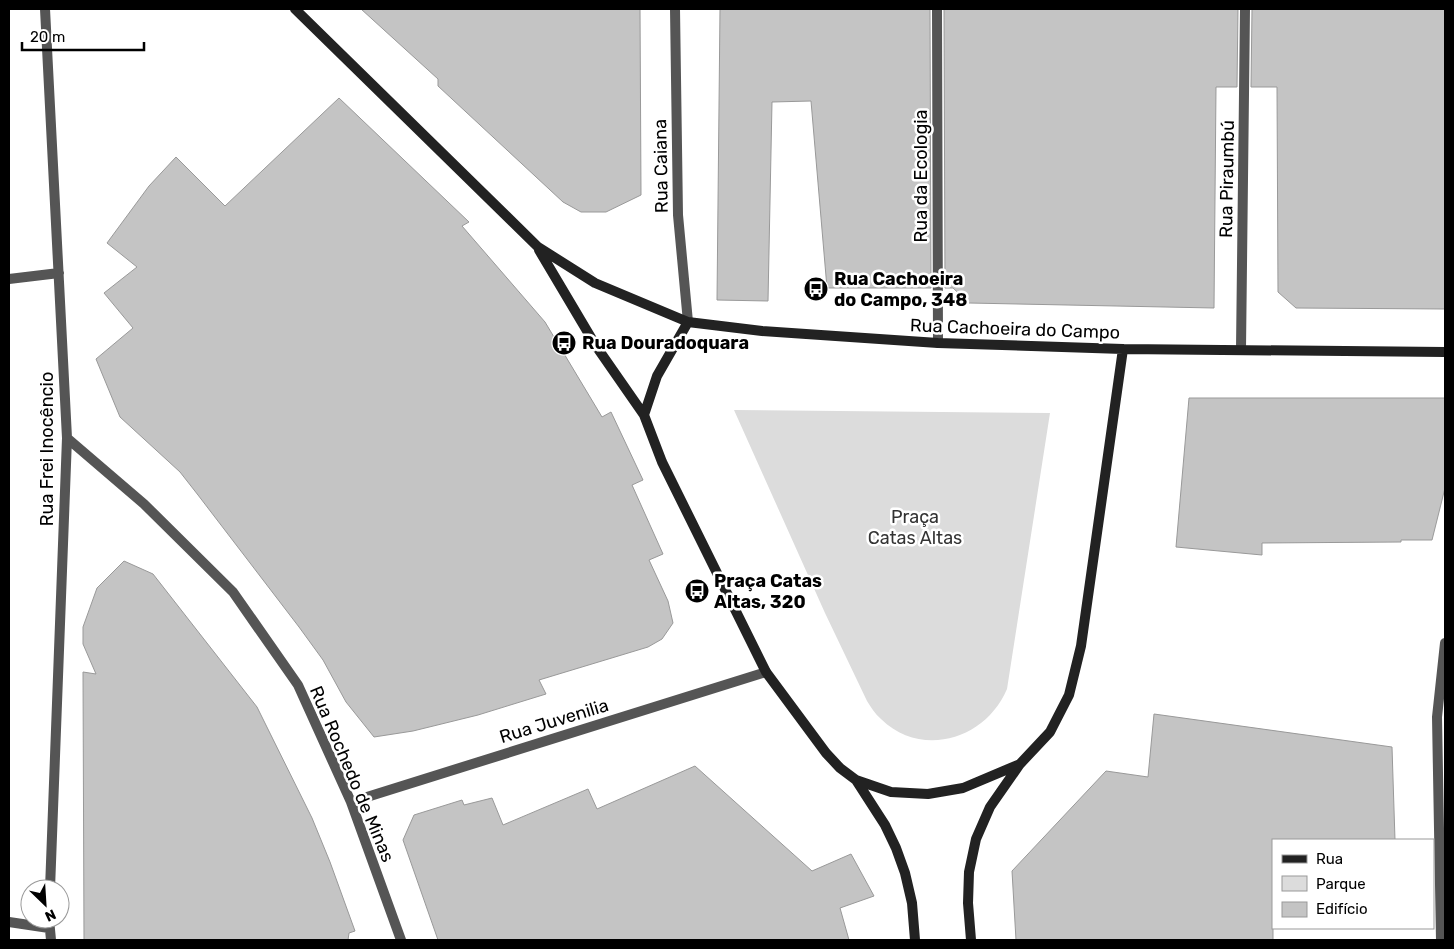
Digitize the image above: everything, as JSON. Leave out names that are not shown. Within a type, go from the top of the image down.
[{"type":"main road","points":[[295,9],[538,247],[595,283],[688,322],[657,376],[644,415]]},
{"type":"main road","points":[[538,247],[596,346],[644,415],[662,462],[766,672],[826,753],[856,780],[884,825],[896,848],[905,874],[912,903],[915,940]]},
{"type":"main road","name":"Rua Cachoeira do Campo","points":[[688,322],[762,331],[938,343],[1123,349],[1445,352]]},
{"type":"main road","points":[[971,940],[968,903],[969,872],[976,839],[990,807],[1020,764],[1050,732],[1070,695],[1081,646],[1123,349]]},
{"type":"main road","points":[[856,780],[892,792],[928,794],[963,788],[1020,764]]},
{"type":"street","name":"Rua Frei Inocêncio","points":[[45,9],[68,438],[50,879]]},
{"type":"street","name":"Rua Caiana","points":[[676,9],[678,215],[688,322]]},
{"type":"street","name":"Rua da Ecologia","points":[[937,9],[938,343]]},
{"type":"street","name":"Rua Piraumbú","points":[[1242,349],[1245,9]]},
{"type":"street","points":[[9,279],[59,273]]},
{"type":"street","name":"Rua Rochedo de Minas","points":[[68,438],[144,504],[233,592],[298,685],[351,802],[400,940]]},
{"type":"street","points":[[1441,940],[1437,717],[1445,644]]},
{"type":"street","name":"Rua Juvenilia","points":[[351,802],[766,672]]},
{"type":"green space","name":"Praça Catas Altas","points":[[734,410],[1050,413],[1007,689],[997,706],[984,720],[969,731],[951,738],[933,740],[915,738],[897,731],[875,713],[867,701],[825,613]]},
{"type":"building","points":[[361,9],[640,9],[641,195],[606,212],[581,212],[563,202],[438,86],[438,79]]},
{"type":"building","points":[[720,9],[930,9],[931,288],[827,288],[811,101],[772,102],[768,301],[717,300]]},
{"type":"building","points":[[944,9],[1238,9],[1237,87],[1216,87],[1214,308],[969,303],[953,288],[945,288]]},
{"type":"building","points":[[1252,9],[1445,9],[1445,309],[1296,308],[1278,292],[1277,87],[1251,87]]},
{"type":"building","points":[[339,98],[469,222],[462,226],[545,322],[602,417],[611,412],[643,480],[632,485],[663,554],[649,560],[668,601],[673,623],[662,639],[648,647],[539,680],[546,694],[478,715],[413,731],[374,737],[346,702],[323,660],[299,627],[180,472],[120,417],[96,359],[133,328],[104,293],[137,267],[107,243],[149,186],[176,157],[225,206]]},
{"type":"building","points":[[1189,398],[1445,398],[1445,488],[1432,540],[1262,543],[1262,555],[1176,547]]},
{"type":"building","points":[[124,561],[153,574],[257,707],[312,818],[330,862],[355,931],[349,933],[348,940],[84,940],[83,672],[96,674],[83,644],[83,627],[97,588]]},
{"type":"building","points":[[1154,714],[1392,747],[1395,839],[1272,839],[1273,940],[1016,940],[1012,871],[1106,771],[1148,777]]},
{"type":"building","points":[[695,766],[812,871],[851,854],[874,896],[840,908],[849,940],[438,940],[403,840],[414,815],[462,800],[464,805],[492,798],[503,825],[588,789],[597,809]]},
{"type":"place","name":"Rua Cachoeira do Campo, 348","points":[[816,289]]},
{"type":"place","name":"Rua Douradoquara","points":[[564,343]]},
{"type":"place","name":"Praça Catas Altas, 320","points":[[697,591]]}]
